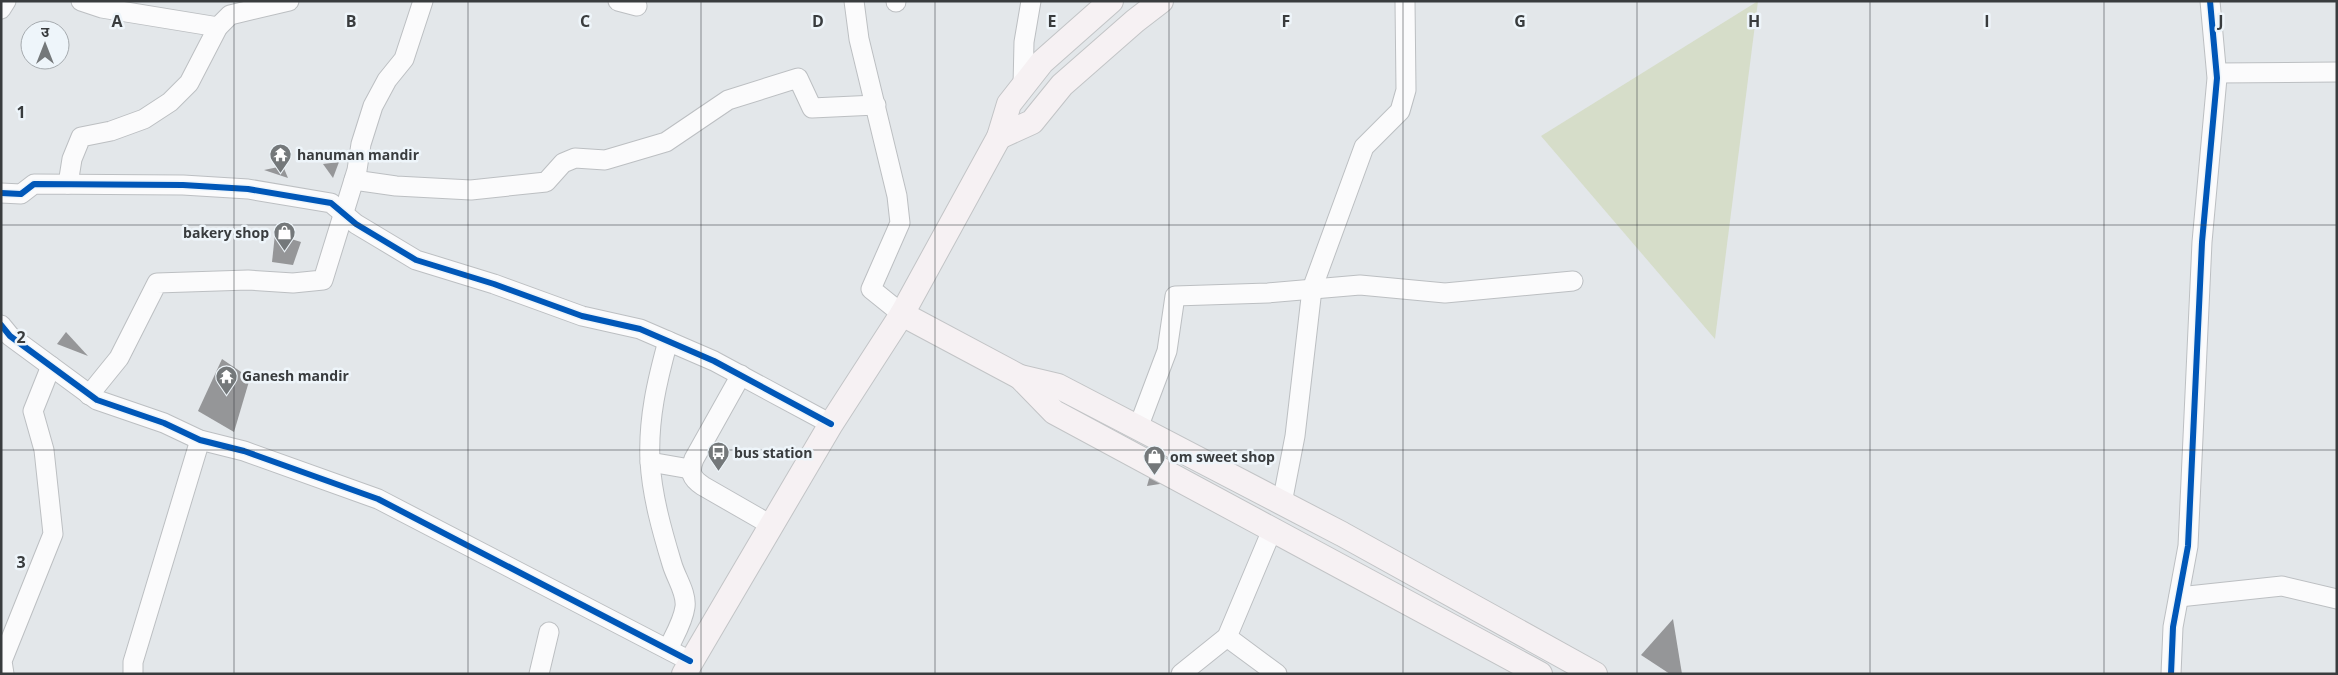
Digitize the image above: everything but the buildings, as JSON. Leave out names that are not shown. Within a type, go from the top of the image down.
[{"type":"main road","points":[[687,667],[832,424],[902,314],[999,137],[1009,104],[1042,62],[1111,1]]},
{"type":"main road","points":[[999,137],[1032,122],[1062,85],[1135,21],[1161,1]]},
{"type":"main road","points":[[902,314],[1020,377],[1058,386],[1282,503],[1594,674]]},
{"type":"main road","points":[[1020,377],[1054,412],[1540,674]]},
{"type":"street","points":[[1,9],[6,1]]},
{"type":"street","points":[[81,1],[102,8],[218,28]]},
{"type":"street","points":[[68,184],[72,159],[81,137],[111,131],[144,119],[170,102],[189,83],[218,28],[230,15],[289,1]]},
{"type":"street","points":[[89,394],[119,358],[157,283],[248,280],[293,283],[323,280],[354,180],[360,144],[373,106],[387,80],[404,59],[423,1]]},
{"type":"street","points":[[618,1],[637,6]]},
{"type":"street","points":[[854,1],[859,39],[897,196],[900,223],[871,289],[902,314]]},
{"type":"street","points":[[1023,86],[1024,42],[1030,1]]},
{"type":"street","points":[[1282,503],[1295,436],[1312,289],[1364,148],[1400,111],[1406,90],[1405,1]]},
{"type":"street","points":[[2171,674],[2173,627],[2188,546],[2202,242],[2217,73],[2210,1]]},
{"type":"street","points":[[2217,73],[2337,72]]},
{"type":"street","points":[[354,180],[396,186],[471,190],[546,182],[563,163],[575,158],[605,160],[666,142],[728,100],[798,78],[812,108],[876,105]]},
{"type":"street","points":[[1,193],[21,194],[34,184],[183,184],[248,188],[331,203],[356,224],[416,260],[494,284],[582,316],[640,329],[741,375],[832,424]]},
{"type":"street","points":[[1138,428],[1167,351],[1175,296],[1360,285],[1445,293],[1573,281]]},
{"type":"street","points":[[4,336],[50,366],[96,400],[164,423],[200,440],[244,450],[378,499],[668,649],[687,667]]},
{"type":"street","points":[[668,341],[650,421],[650,462],[659,519],[673,568],[682,587],[686,606],[680,625],[668,649]]},
{"type":"street","points":[[4,674],[2,661],[53,534],[44,450],[33,411],[50,366]]},
{"type":"street","points":[[741,375],[694,458],[690,469],[693,479],[703,486],[771,525]]},
{"type":"street","points":[[133,674],[133,662],[200,440]]},
{"type":"street","points":[[650,462],[690,469]]},
{"type":"street","points":[[1181,674],[1227,637],[1272,530]]},
{"type":"street","points":[[2179,597],[2282,586],[2337,599]]},
{"type":"street","points":[[539,674],[549,632]]},
{"type":"street","points":[[1227,637],[1277,674]]},
{"type":"green space","points":[[1758,1],[1715,339],[1541,136]]},
{"type":"cycle path","points":[[2171,674],[2173,627],[2188,546],[2202,242],[2217,78],[2210,1]]},
{"type":"cycle path","points":[[1,193],[21,194],[34,184],[183,185],[248,189],[331,203],[356,224],[416,260],[494,284],[582,316],[640,329],[714,361],[831,424]]},
{"type":"cycle path","points":[[1,325],[10,336],[97,400],[164,423],[200,440],[244,451],[378,499],[690,661]]},
{"type":"place","name":"hanuman mandir","points":[[281,174]]},
{"type":"place","name":"bakery shop","points":[[285,252]]},
{"type":"place","name":"Ganesh mandir","points":[[226,395]]},
{"type":"place","name":"bus station","points":[[718,472]]},
{"type":"place","name":"om sweet shop","points":[[1154,476]]}]
